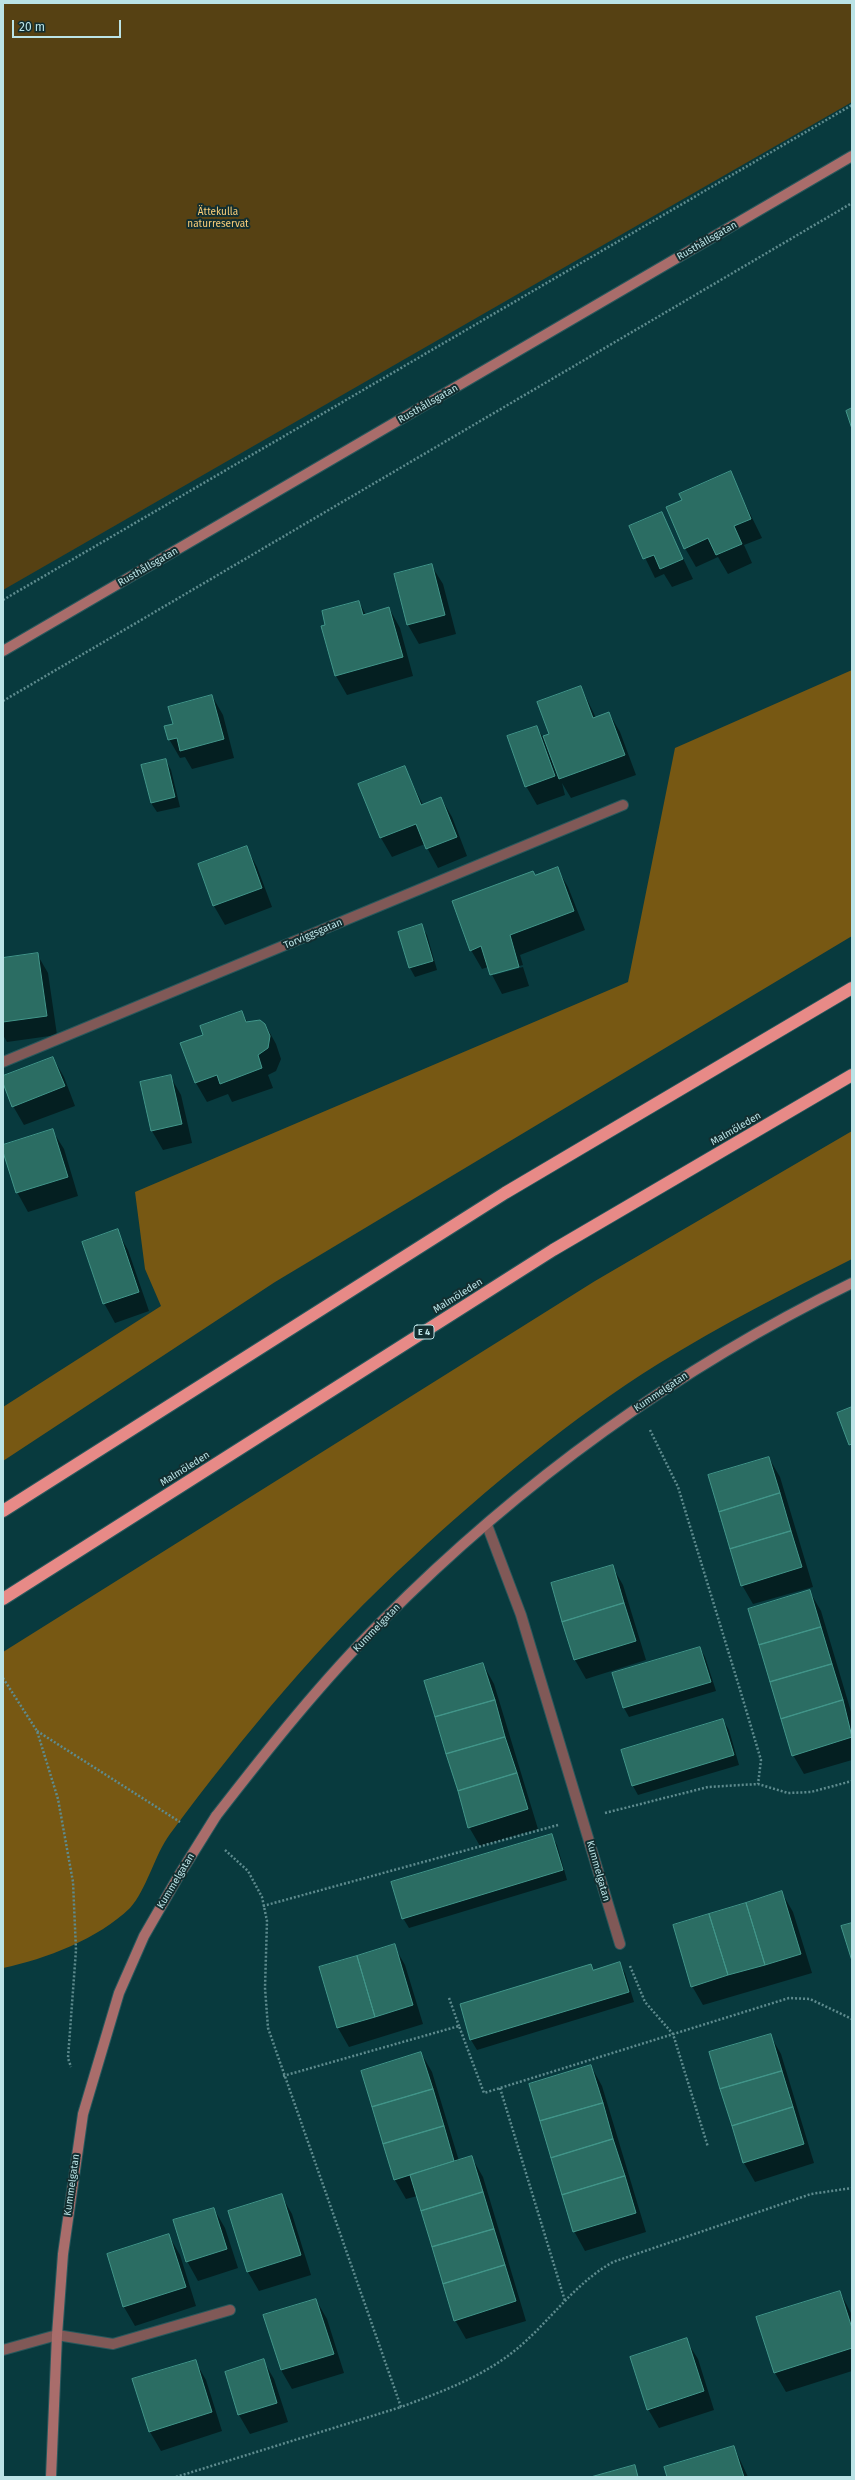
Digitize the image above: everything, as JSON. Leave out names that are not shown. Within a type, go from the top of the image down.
[{"type":"highway","points":[[3,1511],[505,1192],[852,988]]},
{"type":"highway","name":"Malmöleden","points":[[3,1599],[552,1250],[852,1075]]},
{"type":"street","name":"Rusthållsgatan","points":[[3,651],[852,156]]},
{"type":"street","name":"Torviggsgatan","points":[[3,1062],[624,805]]},
{"type":"street","name":"Kummelgatan","points":[[51,2477],[62,2254],[82,2114],[120,1993],[144,1936],[178,1877],[216,1816],[268,1750],[351,1654],[382,1621],[487,1525],[578,1451],[690,1372],[789,1314],[852,1283]]},
{"type":"street","name":"Kummelgatan","points":[[487,1525],[521,1615],[620,1944]]},
{"type":"street","points":[[3,2350],[57,2335],[114,2344],[230,2310]]},
{"type":"path","points":[[3,600],[852,105]]},
{"type":"path","points":[[3,700],[852,203]]},
{"type":"path","points":[[639,1407],[678,1487],[761,1760],[758,1784]]},
{"type":"path","points":[[3,1678],[37,1730],[58,1799],[73,1882],[76,1950],[68,2058],[72,2072]]},
{"type":"path","points":[[37,1730],[180,1822]]},
{"type":"path","points":[[263,1906],[583,1818],[708,1788],[758,1784],[788,1793],[811,1792],[852,1781]]},
{"type":"path","points":[[225,1850],[248,1871],[262,1897],[267,1921],[264,1988],[268,2028],[283,2076],[401,2407]]},
{"type":"path","points":[[620,1944],[645,2002],[673,2034],[708,2147]]},
{"type":"path","points":[[449,1998],[484,2093],[789,1998],[810,1999],[852,2019]]},
{"type":"path","points":[[283,2076],[459,2026]]},
{"type":"path","points":[[500,2088],[565,2301]]},
{"type":"path","points":[[176,2477],[401,2407],[459,2385],[500,2362],[537,2330],[594,2273],[613,2262],[811,2194],[852,2188]]},
{"type":"green space","name":"Ättekulla naturreservat","points":[[3,3],[852,3],[852,102],[3,590]]},
{"type":"shaded area","points":[[852,670],[852,936],[275,1282],[3,1461],[3,1407],[161,1306],[145,1269],[135,1192],[628,982],[675,748]]},
{"type":"shaded area","points":[[852,1131],[852,1259],[730,1322],[626,1384],[563,1430],[500,1480],[380,1588],[347,1621],[285,1690],[226,1761],[170,1834],[141,1892],[130,1908],[103,1929],[71,1946],[36,1959],[3,1968],[3,1652],[595,1281]]},
{"type":"building","points":[[852,408],[852,429],[846,411]]},
{"type":"building","points":[[731,471],[751,519],[734,526],[742,544],[716,555],[708,538],[684,549],[666,507],[682,500],[679,494]]},
{"type":"building","points":[[662,512],[683,559],[660,569],[654,555],[643,559],[629,526]]},
{"type":"building","points":[[432,564],[445,615],[407,625],[394,574]]},
{"type":"building","points":[[359,601],[363,615],[389,607],[403,657],[335,676],[321,626],[325,625],[322,611]]},
{"type":"building","points":[[581,686],[593,718],[609,712],[625,755],[559,779],[543,736],[549,734],[537,702]]},
{"type":"building","points":[[212,695],[224,739],[180,751],[177,738],[168,740],[164,726],[173,724],[168,707]]},
{"type":"building","points":[[537,726],[555,776],[525,787],[507,736]]},
{"type":"building","points":[[166,759],[175,797],[151,803],[141,765]]},
{"type":"building","points":[[405,766],[421,805],[441,797],[457,837],[426,849],[416,824],[380,838],[358,784]]},
{"type":"building","points":[[247,846],[262,888],[213,906],[198,864]]},
{"type":"building","points":[[558,867],[574,911],[510,935],[519,967],[490,975],[481,946],[470,951],[452,901],[533,871],[535,875]]},
{"type":"building","points":[[422,924],[433,961],[409,968],[398,932]]},
{"type":"building","points":[[38,953],[47,1016],[3,1022],[3,958]]},
{"type":"building","points":[[242,1011],[246,1022],[260,1020],[265,1024],[270,1036],[268,1048],[258,1055],[262,1068],[220,1084],[217,1075],[195,1083],[180,1043],[203,1035],[200,1026]]},
{"type":"building","points":[[53,1057],[65,1086],[12,1107],[3,1083],[3,1076]]},
{"type":"building","points":[[171,1075],[182,1124],[151,1131],[140,1082]]},
{"type":"building","points":[[53,1129],[68,1177],[16,1193],[3,1152],[3,1145]]},
{"type":"building","points":[[118,1229],[139,1292],[103,1304],[82,1242]]},
{"type":"building","points":[[852,1407],[852,1444],[849,1445],[837,1413]]},
{"type":"building","points":[[769,1457],[780,1493],[719,1512],[708,1475]]},
{"type":"building","points":[[780,1493],[791,1531],[730,1549],[719,1512]]},
{"type":"building","points":[[791,1531],[802,1567],[741,1586],[730,1549]]},
{"type":"building","points":[[613,1565],[624,1603],[562,1622],[551,1583]]},
{"type":"building","points":[[810,1590],[821,1627],[759,1645],[748,1609]]},
{"type":"building","points":[[624,1603],[636,1641],[574,1660],[562,1622]]},
{"type":"building","points":[[821,1627],[832,1664],[770,1682],[759,1645]]},
{"type":"building","points":[[700,1647],[711,1682],[623,1708],[612,1673]]},
{"type":"building","points":[[483,1663],[495,1700],[435,1717],[424,1681]]},
{"type":"building","points":[[832,1664],[843,1700],[781,1719],[770,1682]]},
{"type":"building","points":[[495,1700],[505,1737],[446,1754],[435,1717]]},
{"type":"building","points":[[843,1700],[852,1737],[792,1756],[781,1719]]},
{"type":"building","points":[[723,1719],[734,1755],[632,1786],[621,1750]]},
{"type":"building","points":[[505,1737],[517,1773],[458,1791],[446,1754]]},
{"type":"building","points":[[517,1773],[528,1809],[468,1828],[458,1791]]},
{"type":"building","points":[[552,1834],[563,1870],[402,1919],[391,1882]]},
{"type":"building","points":[[782,1891],[801,1954],[765,1965],[746,1903]]},
{"type":"building","points":[[746,1903],[765,1965],[728,1975],[709,1914]]},
{"type":"building","points":[[709,1914],[728,1975],[691,1987],[673,1925]]},
{"type":"building","points":[[852,1923],[852,1961],[841,1926]]},
{"type":"building","points":[[395,1944],[413,2005],[375,2017],[357,1956]]},
{"type":"building","points":[[357,1956],[375,2017],[337,2028],[319,1967]]},
{"type":"building","points":[[620,1962],[629,1992],[470,2040],[460,2004],[591,1964],[593,1970]]},
{"type":"building","points":[[771,2034],[782,2071],[720,2089],[709,2052]]},
{"type":"building","points":[[421,2052],[433,2089],[372,2107],[361,2071]]},
{"type":"building","points":[[591,2065],[603,2103],[540,2121],[529,2084]]},
{"type":"building","points":[[782,2071],[793,2107],[732,2126],[720,2089]]},
{"type":"building","points":[[433,2089],[444,2126],[383,2144],[372,2107]]},
{"type":"building","points":[[603,2103],[613,2139],[551,2158],[540,2121]]},
{"type":"building","points":[[793,2107],[804,2144],[743,2163],[732,2126]]},
{"type":"building","points":[[444,2126],[454,2161],[394,2180],[383,2144]]},
{"type":"building","points":[[613,2139],[625,2176],[562,2195],[551,2158]]},
{"type":"building","points":[[472,2156],[483,2192],[421,2211],[410,2175]]},
{"type":"building","points":[[625,2176],[636,2213],[573,2232],[562,2195]]},
{"type":"building","points":[[483,2192],[494,2229],[432,2247],[421,2211]]},
{"type":"building","points":[[282,2194],[301,2255],[247,2272],[228,2211]]},
{"type":"building","points":[[214,2208],[227,2249],[186,2262],[173,2220]]},
{"type":"building","points":[[494,2229],[505,2265],[443,2284],[432,2247]]},
{"type":"building","points":[[169,2234],[186,2287],[123,2307],[107,2254]]},
{"type":"building","points":[[505,2265],[516,2301],[454,2321],[443,2284]]},
{"type":"building","points":[[840,2291],[852,2328],[852,2348],[774,2373],[756,2317]]},
{"type":"building","points":[[316,2299],[334,2354],[281,2370],[263,2315]]},
{"type":"building","points":[[687,2338],[704,2391],[647,2410],[630,2357]]},
{"type":"building","points":[[264,2359],[277,2403],[238,2415],[225,2372]]},
{"type":"building","points":[[196,2360],[212,2412],[149,2432],[132,2379]]},
{"type":"building","points":[[734,2446],[744,2477],[667,2477],[664,2467]]},
{"type":"building","points":[[635,2465],[638,2477],[591,2477]]}]
